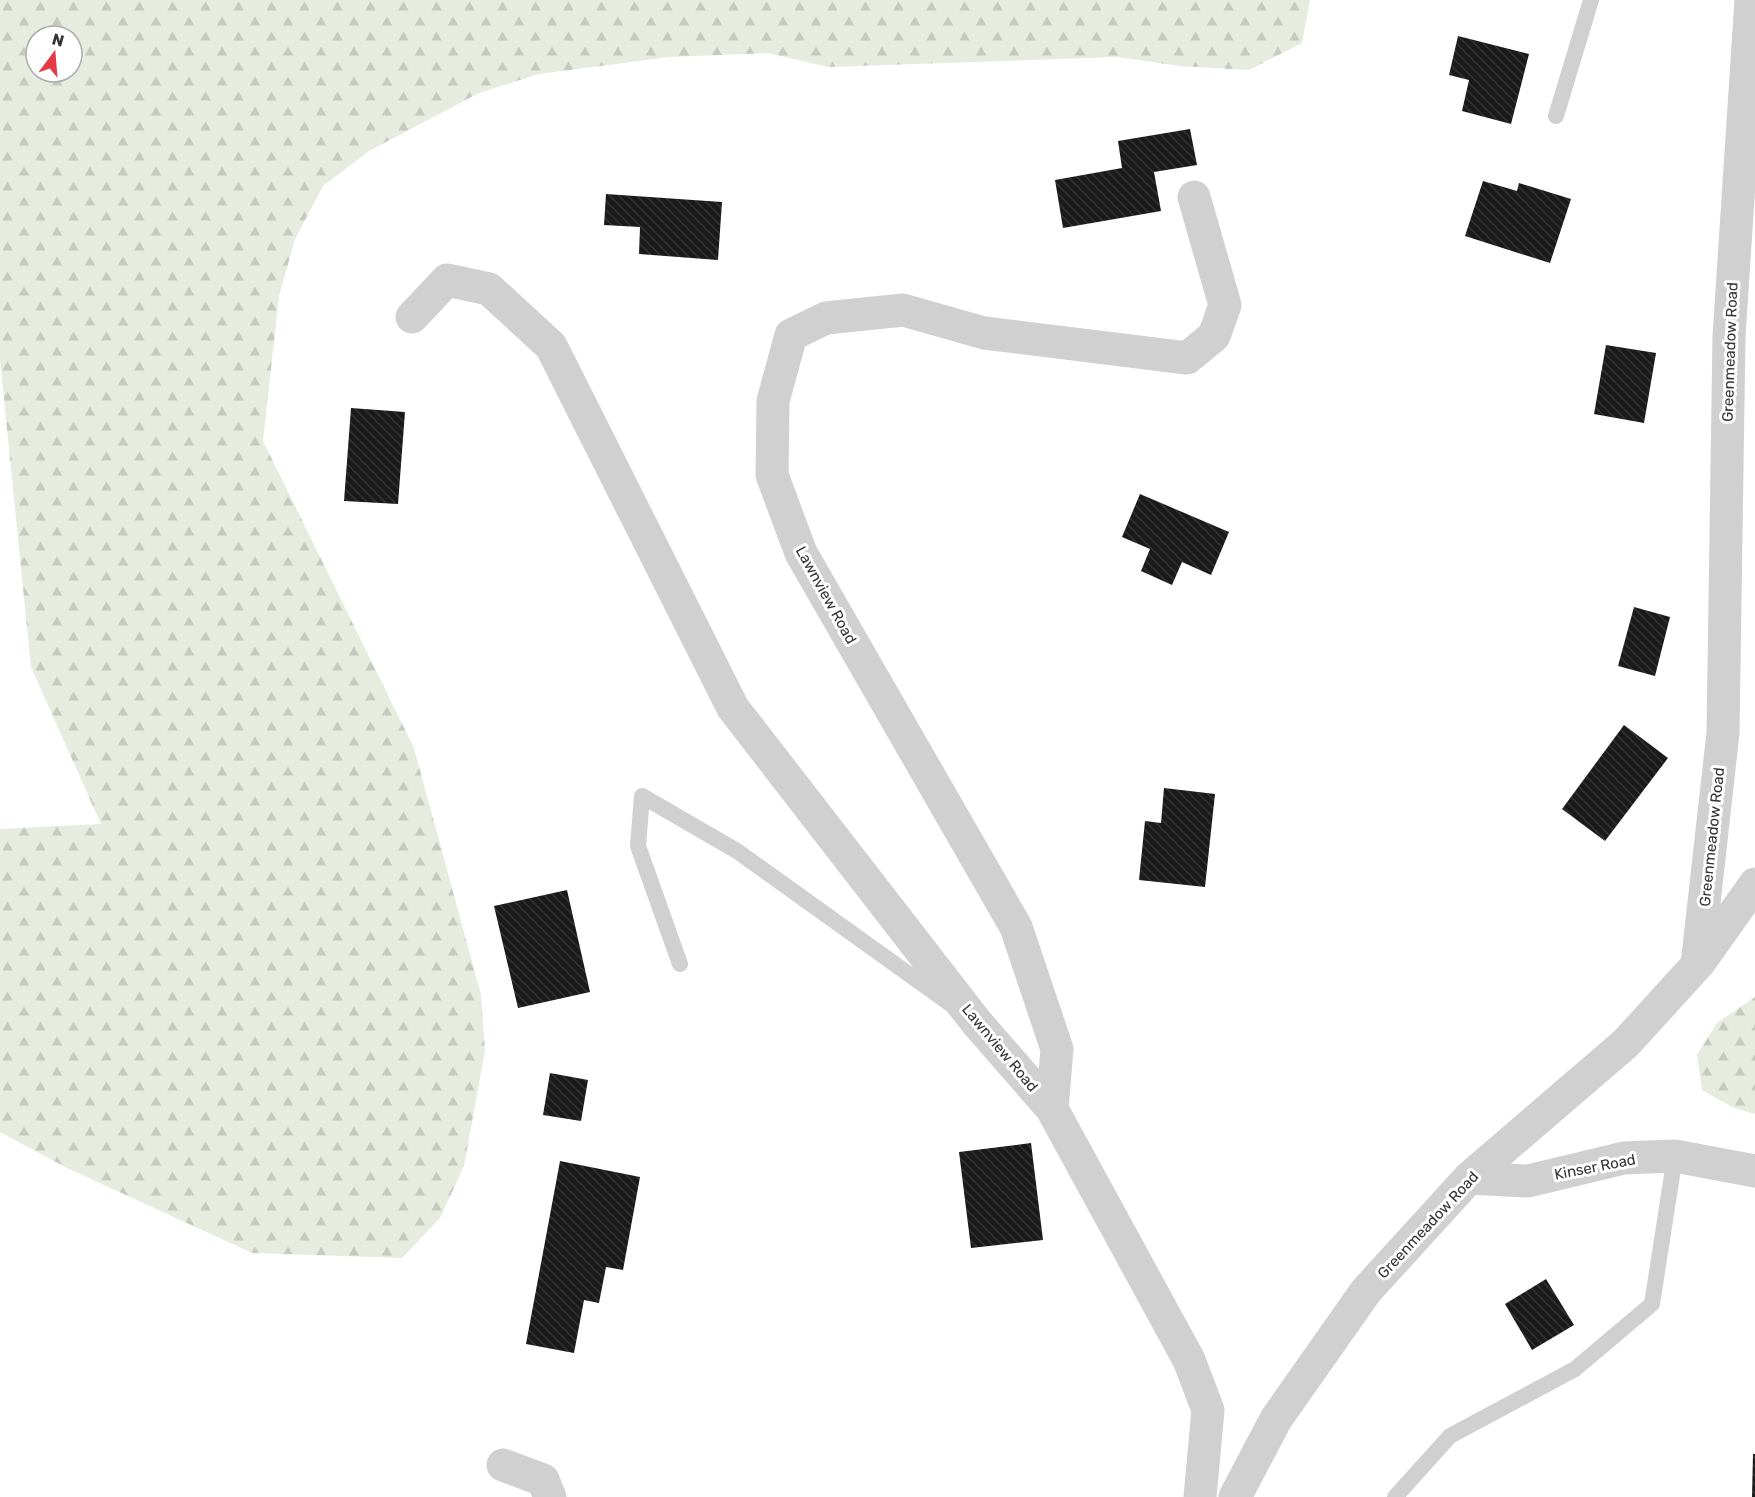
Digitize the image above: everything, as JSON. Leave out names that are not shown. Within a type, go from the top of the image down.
[{"type":"street","name":"Greenmeadow Road","points":[[1235,1497],[1276,1419],[1366,1291],[1469,1178],[1626,1043],[1697,965],[1723,734],[1729,336],[1751,0]]},
{"type":"street","name":"Lawnview Road","points":[[1052,1109],[1057,1048],[1016,927],[801,553],[772,474],[773,401],[791,335],[826,318],[837,316],[903,310],[984,333],[1187,358],[1214,336],[1225,305],[1194,197]]},
{"type":"street","name":"Lawnview Road","points":[[412,317],[447,280],[489,289],[551,346],[733,708],[977,1023],[1052,1109],[1189,1360],[1208,1410],[1200,1497]]},
{"type":"street","points":[[1697,965],[1755,884]]},
{"type":"street","name":"Kinser Road","points":[[1469,1178],[1528,1181],[1624,1158],[1675,1156],[1755,1171]]},
{"type":"street","points":[[503,1465],[543,1480],[550,1497]]},
{"type":"lane","points":[[1556,117],[1591,0]]},
{"type":"lane","points":[[680,964],[638,846],[642,796],[737,851],[977,1023]]},
{"type":"lane","points":[[1395,1497],[1450,1436],[1575,1369],[1652,1304],[1675,1156]]},
{"type":"green space","points":[[0,0],[1310,0],[1302,43],[1249,70],[1180,66],[1117,57],[828,67],[768,53],[670,57],[539,74],[479,93],[369,151],[323,186],[295,239],[279,296],[263,441],[414,748],[481,995],[485,1051],[464,1166],[440,1218],[402,1258],[252,1253],[67,1168],[0,1132],[0,829],[101,824],[31,667],[0,360]]},
{"type":"green space","points":[[1755,997],[1755,1114],[1734,1108],[1702,1090],[1697,1055],[1717,1023]]},
{"type":"building","points":[[1458,36],[1529,54],[1511,124],[1462,111],[1469,80],[1449,75]]},
{"type":"building","points":[[1190,129],[1197,165],[1154,172],[1161,211],[1063,228],[1055,180],[1122,168],[1118,141]]},
{"type":"building","points":[[1483,181],[1517,191],[1519,183],[1571,199],[1550,263],[1465,236]]},
{"type":"building","points":[[606,194],[722,202],[718,260],[639,254],[640,227],[604,225]]},
{"type":"building","points":[[1606,345],[1656,353],[1644,423],[1594,414]]},
{"type":"building","points":[[351,408],[405,412],[398,504],[344,501]]},
{"type":"building","points":[[1140,494],[1229,532],[1211,575],[1182,562],[1172,585],[1141,571],[1150,549],[1122,537]]},
{"type":"building","points":[[1634,607],[1670,617],[1655,676],[1618,666]]},
{"type":"building","points":[[1624,725],[1668,758],[1605,841],[1562,809]]},
{"type":"building","points":[[1164,788],[1215,794],[1205,887],[1139,880],[1145,821],[1161,823]]},
{"type":"building","points":[[567,890],[590,992],[518,1008],[494,906]]},
{"type":"building","points":[[550,1073],[588,1080],[581,1121],[543,1115]]},
{"type":"building","points":[[1031,1143],[1043,1240],[971,1248],[959,1152]]},
{"type":"building","points":[[560,1161],[640,1177],[623,1270],[606,1267],[599,1303],[584,1300],[574,1353],[526,1344]]},
{"type":"building","points":[[1546,1279],[1574,1325],[1532,1350],[1505,1304]]},
{"type":"building","points":[[1753,1454],[1755,1454],[1755,1497],[1752,1497]]}]
